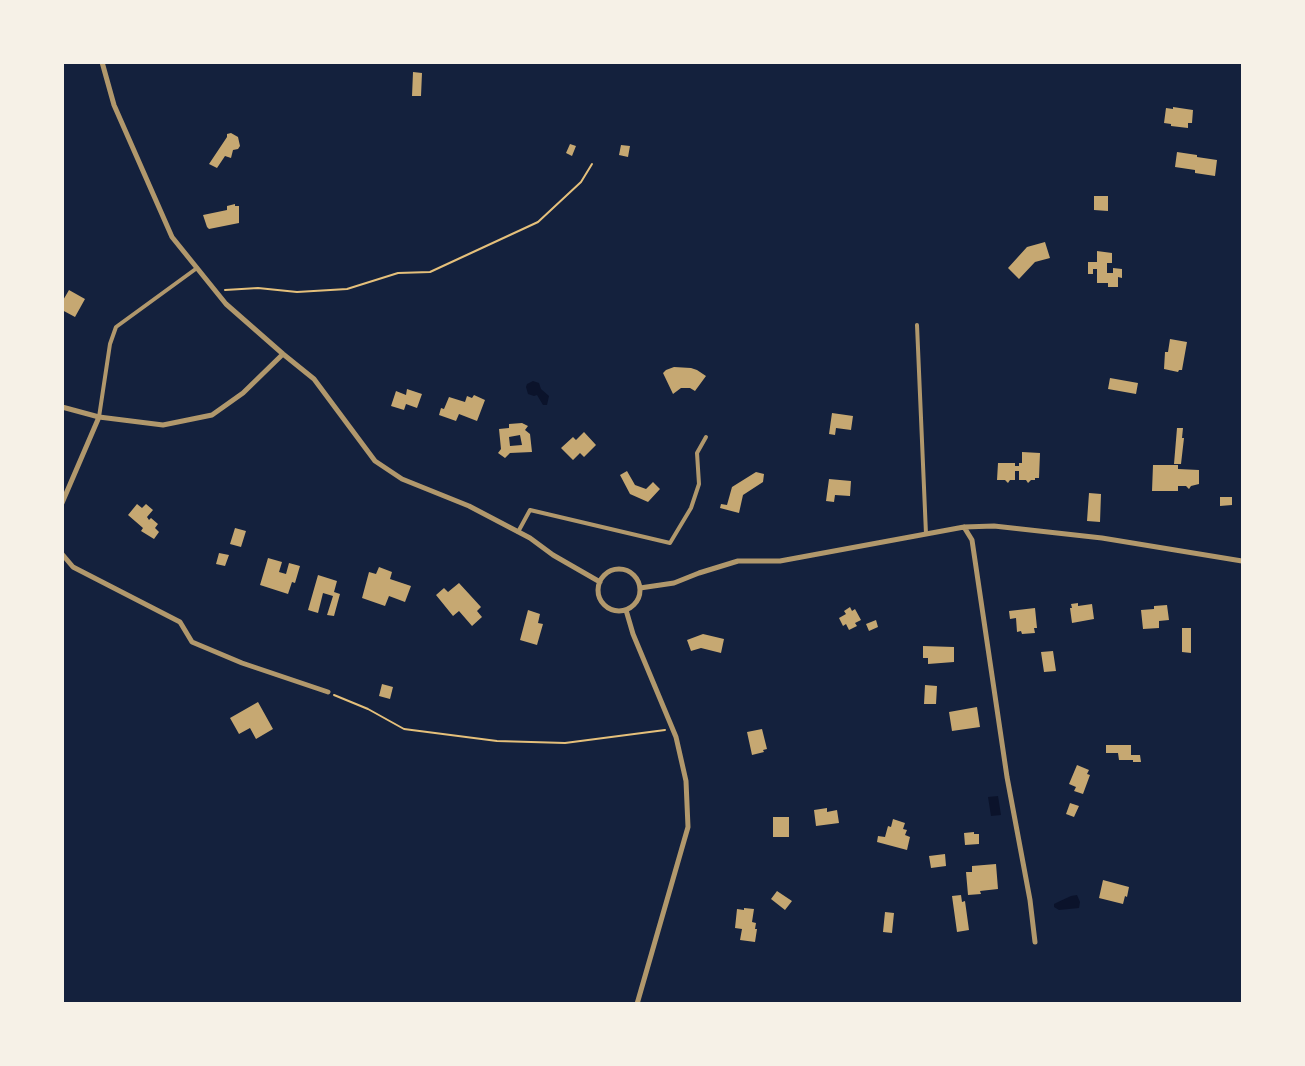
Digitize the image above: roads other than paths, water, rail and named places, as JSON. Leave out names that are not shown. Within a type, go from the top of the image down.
[{"type":"street","points":[[102,62],[114,105],[172,237],[226,304],[314,379],[375,461],[402,479],[469,506],[530,538],[553,555],[600,582]]},
{"type":"street","points":[[62,407],[99,417],[163,425],[212,415],[244,393],[283,354]]},
{"type":"street","points":[[62,503],[99,417]]},
{"type":"street","points":[[640,588],[674,583],[738,561],[780,561],[964,527],[994,526],[1102,538],[1242,561]]},
{"type":"street","points":[[964,527],[972,540],[989,661],[1009,787],[1030,900],[1035,942]]},
{"type":"street","points":[[62,554],[73,567],[180,622],[192,642],[242,663],[328,692]]},
{"type":"street","points":[[622,570],[634,575],[640,588],[636,601],[626,610],[619,611],[606,606],[599,595],[600,582],[609,572],[622,570]]},
{"type":"street","points":[[626,610],[673,730],[686,781],[688,827],[637,1004]]},
{"type":"lane","points":[[99,417],[110,344],[116,327],[197,268]]},
{"type":"lane","points":[[917,325],[926,534]]},
{"type":"lane","points":[[518,532],[530,510],[670,543],[691,508],[699,484],[697,453],[706,437]]},
{"type":"water","points":[[533,381],[539,383],[541,389],[549,396],[547,405],[543,405],[537,395],[528,394],[527,384]]},
{"type":"water","points":[[998,796],[1001,815],[991,816],[988,797]]},
{"type":"water","points":[[1077,895],[1080,902],[1079,908],[1059,910],[1054,907],[1054,904]]}]
